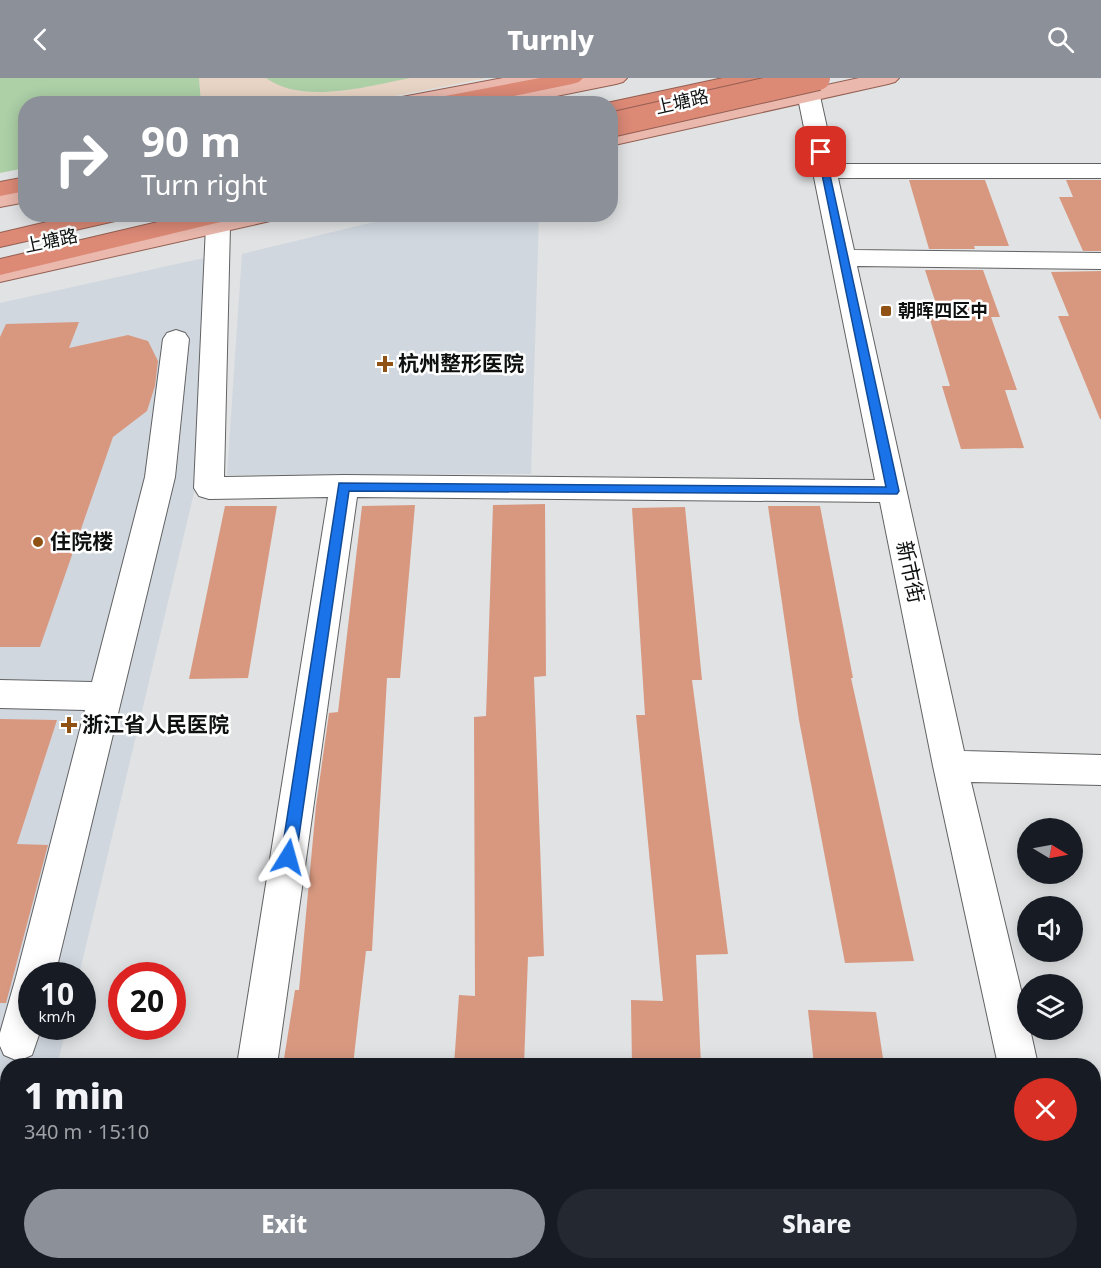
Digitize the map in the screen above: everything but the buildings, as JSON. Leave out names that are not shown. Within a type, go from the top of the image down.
[{"type":"highway","points":[[481,96],[572,78]]},
{"type":"highway","points":[[575,96],[662,78]]},
{"type":"highway","points":[[618,106],[753,78]]},
{"type":"highway","points":[[618,123],[805,82]]},
{"type":"highway","points":[[0,189],[18,186]]},
{"type":"highway","points":[[0,219],[18,215]]},
{"type":"highway","points":[[0,240],[80,222]]},
{"type":"highway","points":[[0,267],[213,222]]},
{"type":"main road","points":[[443,96],[536,78]]},
{"type":"main road","points":[[525,96],[616,78]]},
{"type":"main road","points":[[618,137],[805,82],[888,78]]},
{"type":"main road","name":"上塘路","points":[[618,116],[805,82]]},
{"type":"main road","points":[[0,181],[18,178]]},
{"type":"main road","points":[[0,200],[18,197]]},
{"type":"main road","name":"上塘路","points":[[0,252],[137,222]]},
{"type":"main road","points":[[0,274],[214,222]]},
{"type":"street","name":"新市街","points":[[805,82],[950,766],[1016,1058]]},
{"type":"street","points":[[825,171],[1101,171]]},
{"type":"street","points":[[222,222],[209,488],[344,486],[893,491]]},
{"type":"street","points":[[843,258],[1101,261]]},
{"type":"street","points":[[38,962],[160,477],[176,339]]},
{"type":"street","points":[[258,1058],[344,486]]},
{"type":"street","points":[[0,694],[105,696]]},
{"type":"street","points":[[950,766],[1101,770]]},
{"type":"shaded area","points":[[199,78],[487,78],[395,96],[200,96]]},
{"type":"shaded area","name":"杭州整形医院","points":[[374,222],[539,222],[531,474],[227,475],[242,254]]},
{"type":"shaded area","name":"浙江省人民医院","points":[[204,258],[198,476],[82,962],[18,962],[18,1040],[63,1040],[59,1058],[0,1058],[0,303]]},
{"type":"green space","points":[[0,78],[199,78],[200,96],[18,96],[18,169],[0,173]]},
{"type":"green space","points":[[266,78],[410,78],[356,89],[317,92],[298,91]]},
{"type":"place","name":"朝晖四区中","points":[[886,311]]},
{"type":"place","name":"杭州整形医院","points":[[385,364]]},
{"type":"place","name":"住院楼","points":[[38,542]]},
{"type":"place","name":"浙江省人民医院","points":[[69,725]]},
{"type":"route","points":[[288,857],[344,486],[893,491],[821,152]]}]
